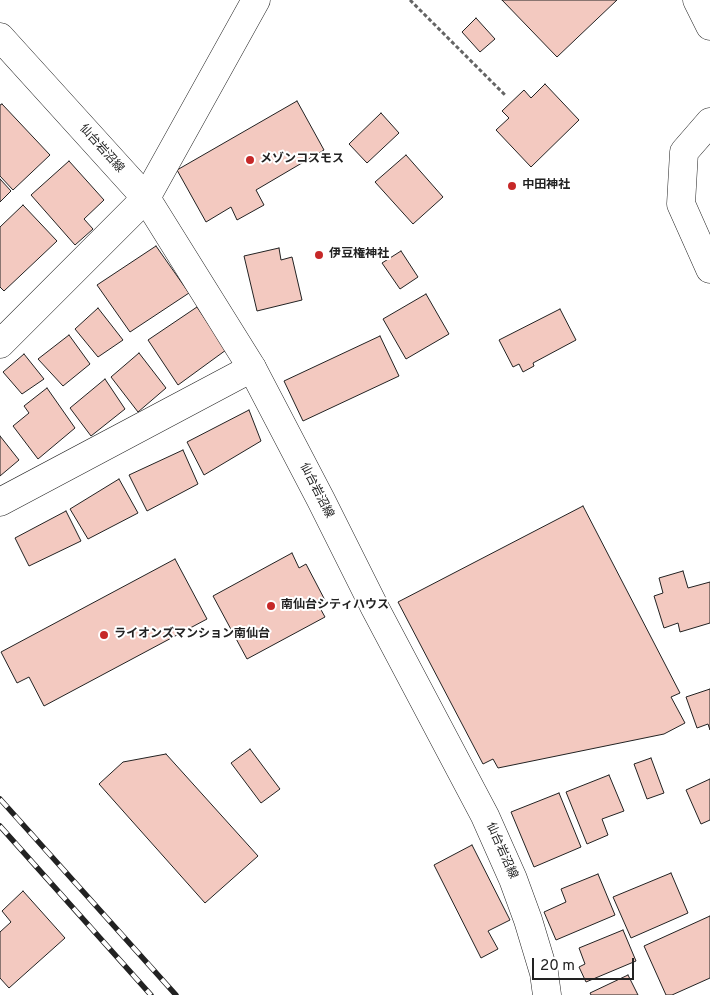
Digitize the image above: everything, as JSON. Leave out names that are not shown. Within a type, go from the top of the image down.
[{"type":"main road","points":[[0,344],[146,198],[256,0]]},
{"type":"main road","points":[[697,0],[710,26]]},
{"type":"main road","name":"仙台岩沼線","points":[[0,37],[146,198],[252,368],[321,500],[374,608],[485,816],[528,920],[544,973],[547,995]]},
{"type":"main road","points":[[710,122],[684,152],[681,204],[710,269]]},
{"type":"main road","points":[[0,502],[252,368]]},
{"type":"path","points":[[410,0],[505,95]]},
{"type":"building","points":[[502,0],[617,0],[557,57]]},
{"type":"building","points":[[476,18],[495,39],[480,52],[462,32]]},
{"type":"building","points":[[545,84],[579,120],[531,167],[496,130],[509,118],[502,111],[524,90],[531,98]]},
{"type":"building","name":"メゾンコスモス","points":[[297,101],[324,150],[256,190],[264,205],[237,220],[231,207],[206,222],[177,170]]},
{"type":"building","points":[[2,104],[50,155],[13,190],[0,176],[0,105]]},
{"type":"building","points":[[381,113],[399,133],[367,163],[349,144]]},
{"type":"building","points":[[406,155],[443,197],[413,224],[375,182]]},
{"type":"building","points":[[69,161],[104,200],[84,219],[93,229],[75,245],[31,195]]},
{"type":"building","points":[[0,179],[11,191],[0,202]]},
{"type":"building","points":[[23,205],[57,241],[4,291],[0,287],[0,227]]},
{"type":"building","points":[[156,246],[189,293],[130,332],[97,285]]},
{"type":"building","points":[[279,248],[281,260],[292,257],[302,300],[257,311],[244,256]]},
{"type":"building","points":[[401,251],[418,277],[400,289],[382,263]]},
{"type":"building","points":[[426,294],[449,334],[406,359],[383,319]]},
{"type":"building","points":[[197,307],[226,350],[178,385],[148,340]]},
{"type":"building","points":[[98,308],[123,340],[98,357],[75,329]]},
{"type":"building","points":[[560,309],[576,340],[533,363],[534,366],[523,372],[519,364],[513,367],[499,340]]},
{"type":"building","points":[[69,335],[90,364],[63,386],[38,359]]},
{"type":"building","points":[[380,336],[399,376],[303,421],[284,381]]},
{"type":"building","points":[[139,353],[166,388],[138,412],[111,377]]},
{"type":"building","points":[[24,354],[44,379],[22,394],[3,372]]},
{"type":"building","points":[[105,379],[125,409],[91,436],[70,408]]},
{"type":"building","points":[[47,388],[75,428],[38,459],[13,426],[29,413],[24,406]]},
{"type":"building","points":[[249,410],[261,441],[204,475],[187,442]]},
{"type":"building","points":[[0,436],[19,460],[0,476]]},
{"type":"building","points":[[183,450],[198,484],[147,511],[129,475]]},
{"type":"building","points":[[119,479],[138,513],[88,539],[70,509]]},
{"type":"building","points":[[583,506],[680,693],[671,697],[685,723],[664,734],[498,768],[493,759],[483,764],[398,602]]},
{"type":"building","points":[[66,511],[81,541],[29,566],[15,538]]},
{"type":"building","name":"南仙台シティハウス","points":[[292,553],[299,568],[306,564],[327,604],[320,608],[325,617],[247,659],[213,596]]},
{"type":"building","name":"ライオンズマンション南仙台","points":[[175,559],[207,619],[44,706],[29,677],[17,683],[1,652]]},
{"type":"building","points":[[683,571],[688,588],[710,582],[710,623],[680,632],[678,623],[664,628],[654,596],[663,593],[659,578]]},
{"type":"building","points":[[710,689],[710,730],[708,724],[697,728],[686,697]]},
{"type":"building","points":[[250,749],[280,789],[261,803],[231,763]]},
{"type":"building","points":[[166,754],[258,856],[205,903],[99,784],[123,762]]},
{"type":"building","points":[[651,758],[664,793],[647,799],[634,764]]},
{"type":"building","points":[[609,775],[624,811],[602,819],[608,835],[587,844],[566,792]]},
{"type":"building","points":[[710,779],[710,820],[701,824],[686,790]]},
{"type":"building","points":[[559,793],[581,847],[534,867],[511,812]]},
{"type":"building","points":[[472,845],[510,920],[488,931],[498,949],[481,958],[434,865]]},
{"type":"building","points":[[671,873],[688,913],[631,938],[613,897]]},
{"type":"building","points":[[598,874],[615,915],[556,940],[544,912],[566,902],[561,889]]},
{"type":"building","points":[[23,891],[65,938],[9,988],[0,978],[0,932],[11,922],[2,911]]},
{"type":"building","points":[[710,916],[710,978],[672,995],[666,995],[644,946]]},
{"type":"building","points":[[623,930],[636,961],[586,982],[579,967],[585,964],[579,948]]},
{"type":"building","points":[[628,975],[638,995],[591,995],[590,993]]},
{"type":"railway","points":[[0,799],[176,995]]},
{"type":"railway","points":[[0,826],[151,995]]},
{"type":"place","name":"メゾンコスモス","points":[[250,160]]},
{"type":"place","name":"中田神社","points":[[512,186]]},
{"type":"place","name":"伊豆権神社","points":[[319,255]]},
{"type":"place","name":"南仙台シティハウス","points":[[271,606]]},
{"type":"place","name":"ライオンズマンション南仙台","points":[[104,635]]}]
